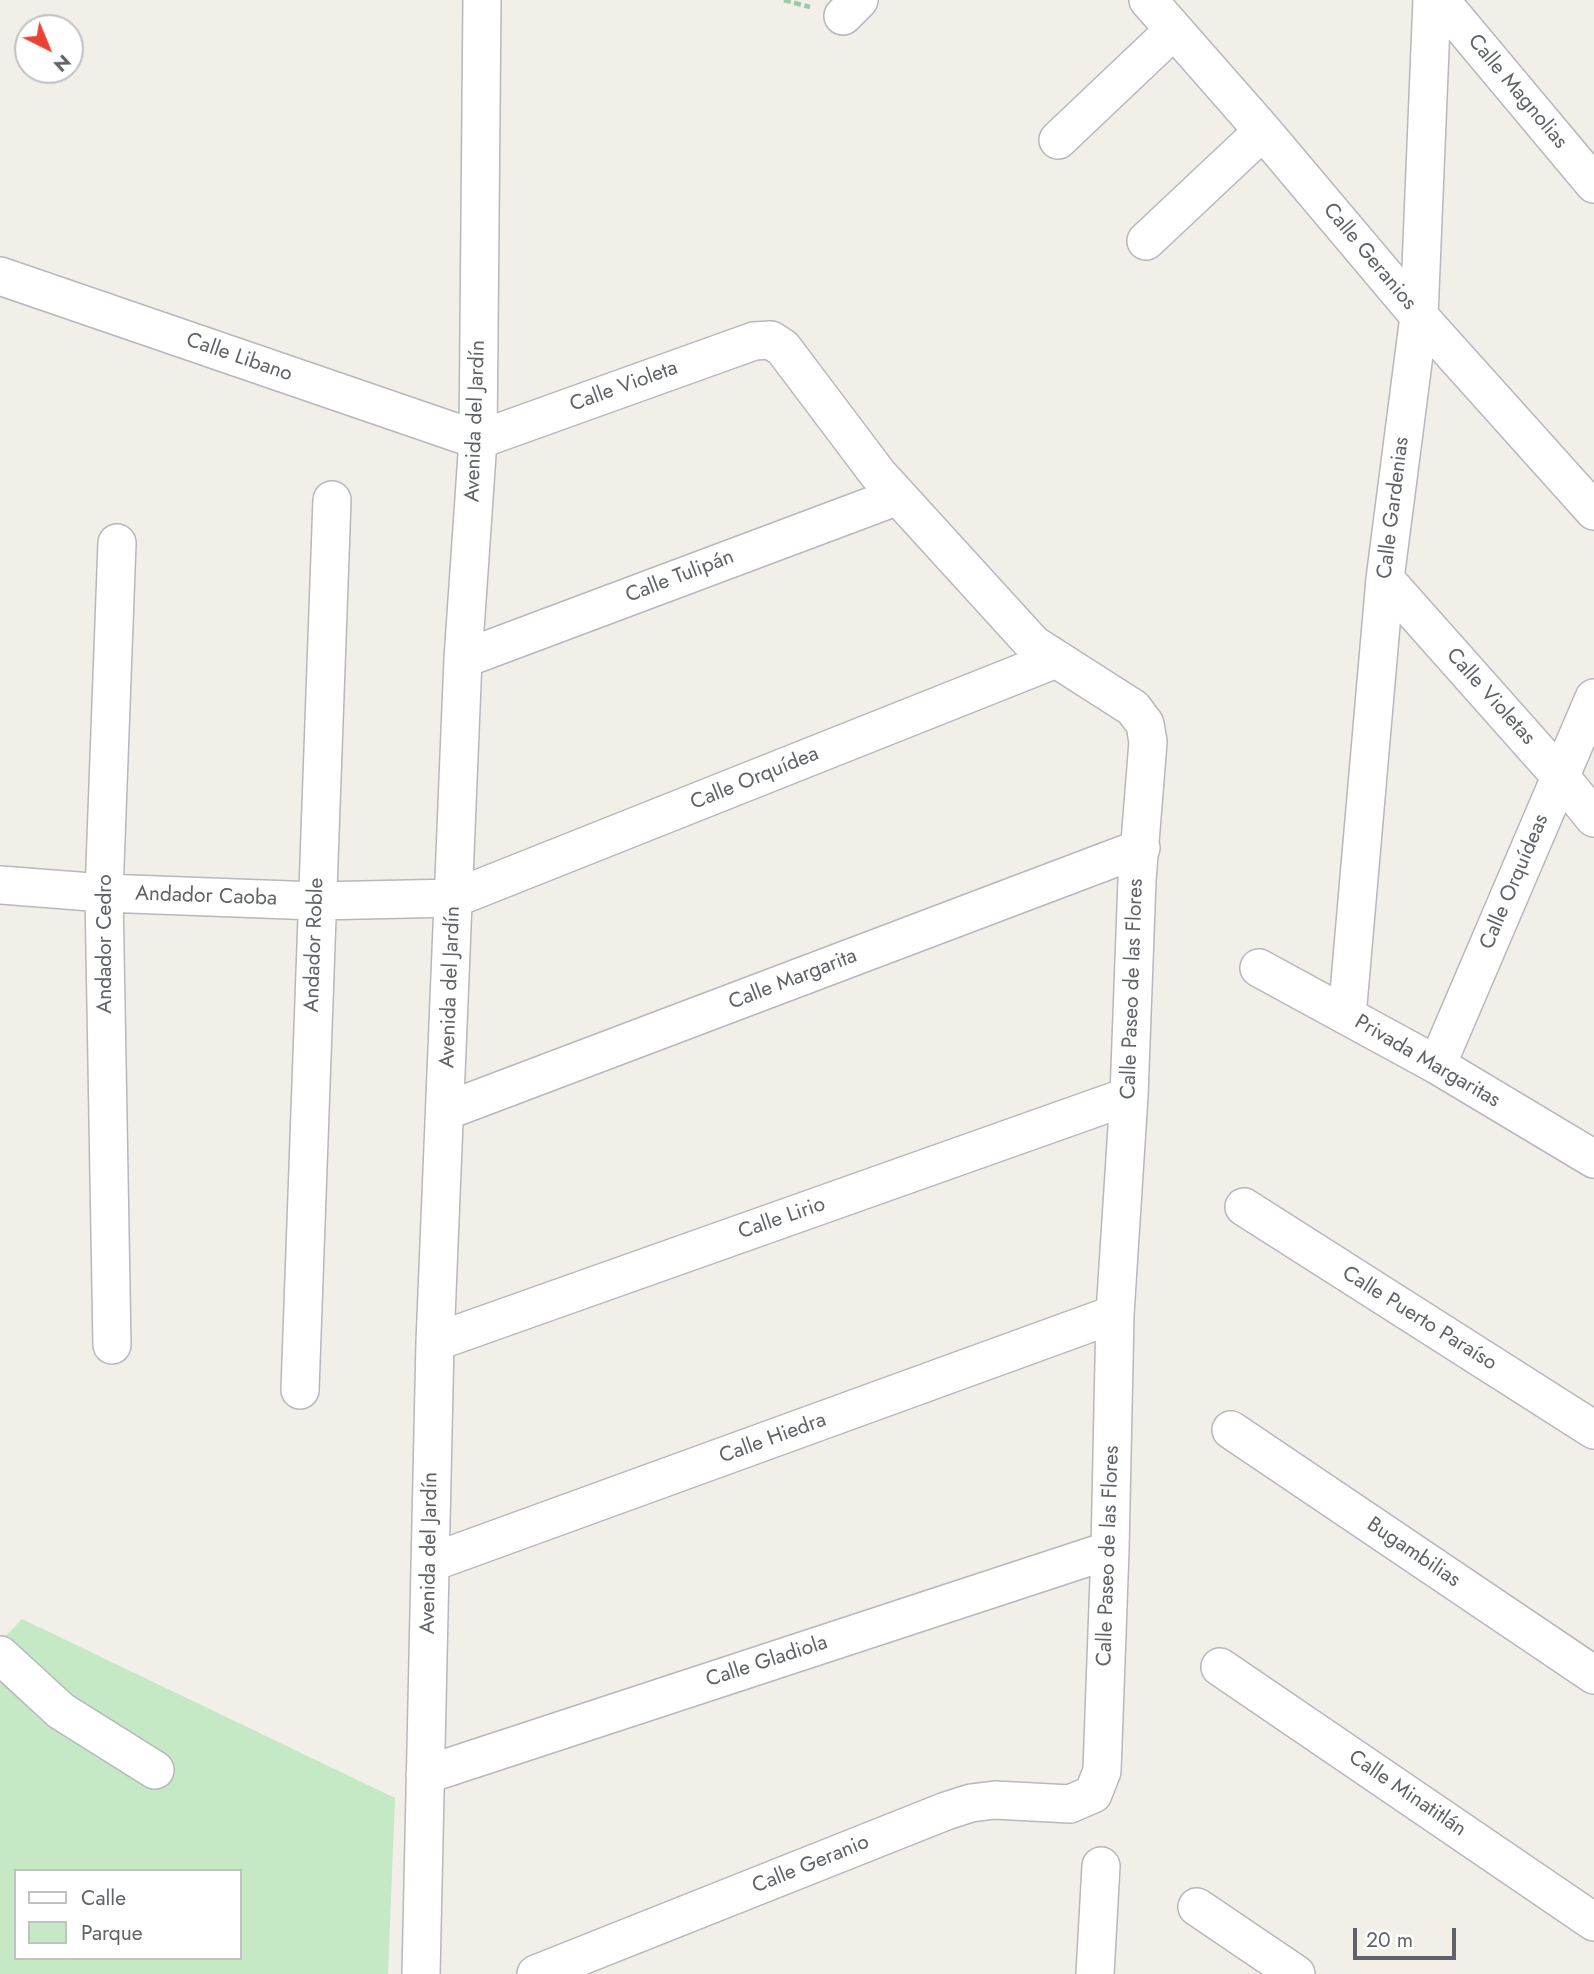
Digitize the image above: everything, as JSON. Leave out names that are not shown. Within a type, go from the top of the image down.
[{"type":"street","name":"Avenida del Jardín","points":[[421,1974],[435,1342],[463,659],[478,440],[482,0]]},
{"type":"street","name":"Calle Geranios","points":[[1147,0],[1263,131],[1419,316],[1594,511]]},
{"type":"street","name":"Calle Gardenias","points":[[1347,1016],[1385,579],[1419,316],[1432,0]]},
{"type":"street","name":"Calle Magnolias","points":[[1440,0],[1594,184]]},
{"type":"street","points":[[1058,140],[1174,30]]},
{"type":"street","points":[[1146,241],[1263,131]]},
{"type":"street","name":"Calle Libano","points":[[0,276],[478,440]]},
{"type":"street","name":"Calle Violeta","points":[[478,440],[754,341],[771,340]]},
{"type":"street","name":"Calle Paseo de las Flores","points":[[771,340],[783,348],[878,474],[1033,644],[1133,708],[1144,724],[1148,742],[1115,1314],[1102,1771],[1093,1794]]},
{"type":"street","name":"Calle Tulipán","points":[[463,659],[898,496]]},
{"type":"street","name":"Andador Roble","points":[[300,1390],[332,500]]},
{"type":"street","name":"Andador Cedro","points":[[112,1345],[104,893],[117,543]]},
{"type":"street","name":"Calle Violetas","points":[[1385,579],[1594,818]]},
{"type":"street","name":"Calle Orquídea","points":[[454,898],[1056,659]]},
{"type":"street","name":"Calle Orquídeas","points":[[1437,1065],[1594,698]]},
{"type":"street","name":"Calle Margarita","points":[[446,1111],[1140,848]]},
{"type":"street","name":"Andador Caoba","points":[[0,885],[104,893],[316,901],[454,898]]},
{"type":"street","name":"Privada Margaritas","points":[[1259,968],[1437,1065],[1594,1159]]},
{"type":"street","name":"Calle Lirio","points":[[435,1342],[1129,1096]]},
{"type":"street","name":"Calle Puerto Paraíso","points":[[1244,1207],[1594,1430]]},
{"type":"street","name":"Calle Hiedra","points":[[430,1563],[1115,1314]]},
{"type":"street","name":"Bugambilias","points":[[1231,1430],[1594,1675]]},
{"type":"street","name":"Calle Gladiola","points":[[425,1775],[1110,1550]]},
{"type":"street","points":[[0,1655],[61,1711],[155,1770]]},
{"type":"street","name":"Calle Minatitlán","points":[[1220,1667],[1594,1922]]},
{"type":"street","name":"Calle Geranio","points":[[536,1974],[946,1811],[971,1803],[995,1800],[1070,1804],[1093,1794]]},
{"type":"street","points":[[1095,1974],[1101,1866]]},
{"type":"street","points":[[1197,1907],[1296,1974]]},
{"type":"green space","points":[[22,1619],[395,1798],[388,1974],[0,1974],[0,1642]]}]
